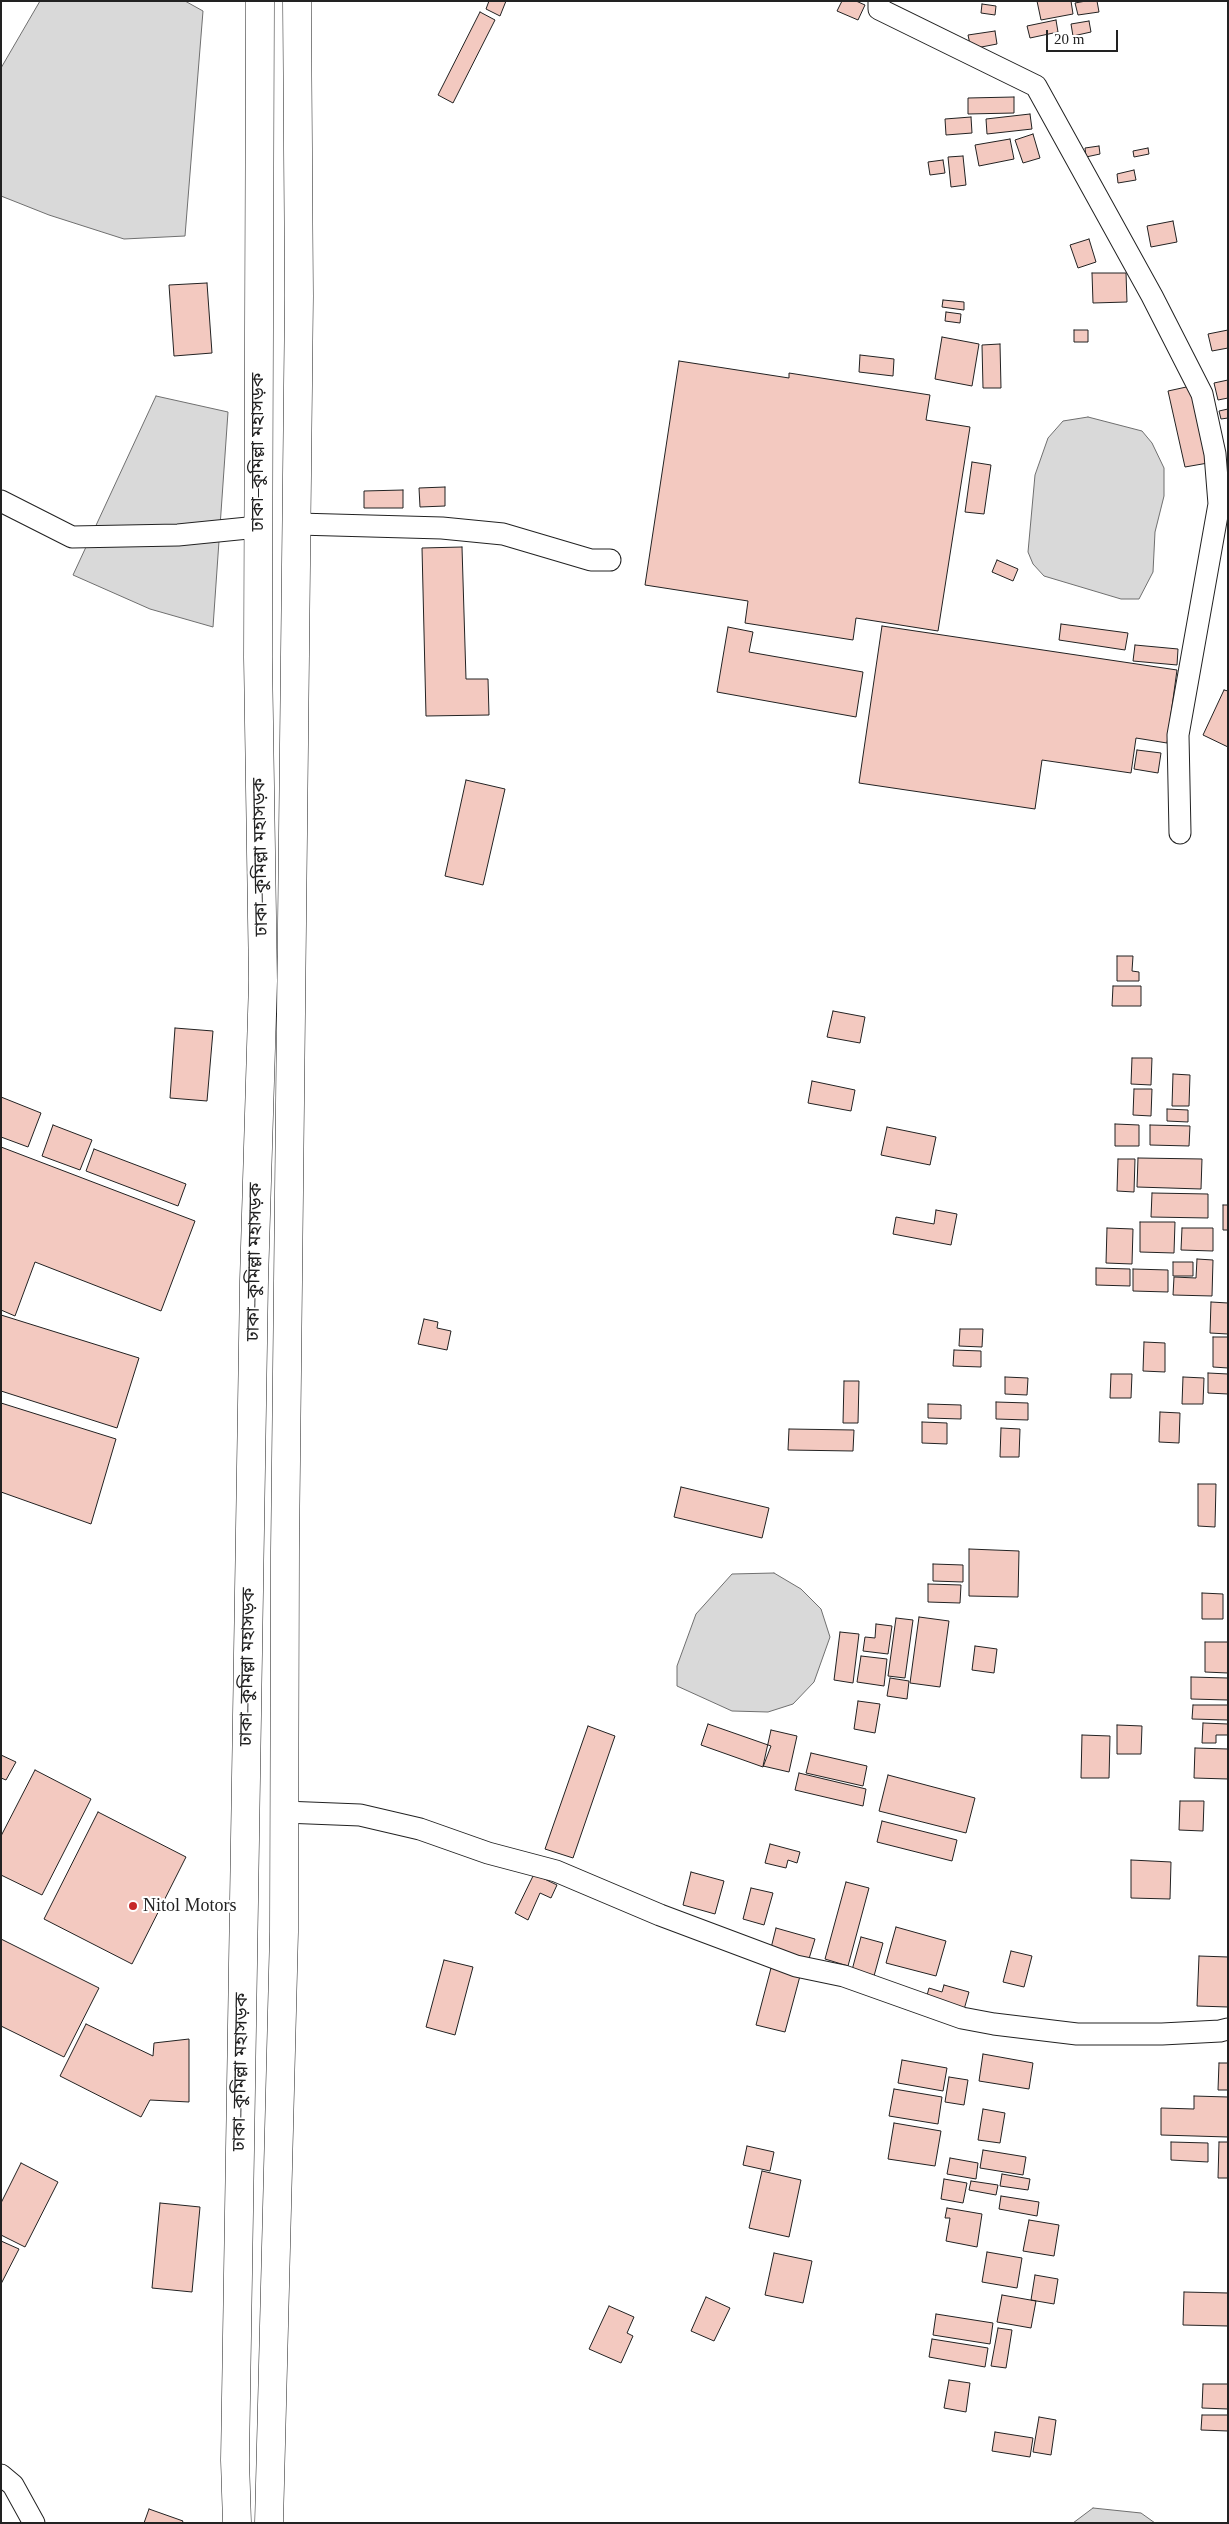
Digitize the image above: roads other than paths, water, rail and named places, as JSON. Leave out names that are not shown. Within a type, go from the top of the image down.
[{"type":"highway","name":"ঢাকা–কুমিল্লা মহাসড়ক","points":[[237,2523],[236,2430],[254,1281],[262,981],[258,527],[260,1]]},
{"type":"highway","name":"ঢাকা–কুমিল্লা মহাসড়ক","points":[[269,2523],[284,1932],[285,1470],[298,524],[299,296],[296,1]]},
{"type":"street","points":[[879,1],[879,9],[1036,86],[1152,296],[1202,394],[1215,454],[1219,504],[1178,736],[1180,833]]},
{"type":"street","points":[[1,501],[72,537],[178,536],[258,527]]},
{"type":"street","points":[[298,524],[442,528],[502,534],[591,560],[610,560]]},
{"type":"street","points":[[284,1812],[360,1816],[420,1829],[488,1853],[556,1871],[660,1915],[796,1966],[844,1976],[962,2018],[994,2024],[1077,2034],[1162,2034],[1228,2029]]},
{"type":"street","points":[[1,2475],[13,2485],[34,2523]]},
{"type":"place","name":"Nitol Motors","points":[[133,1906]]}]
